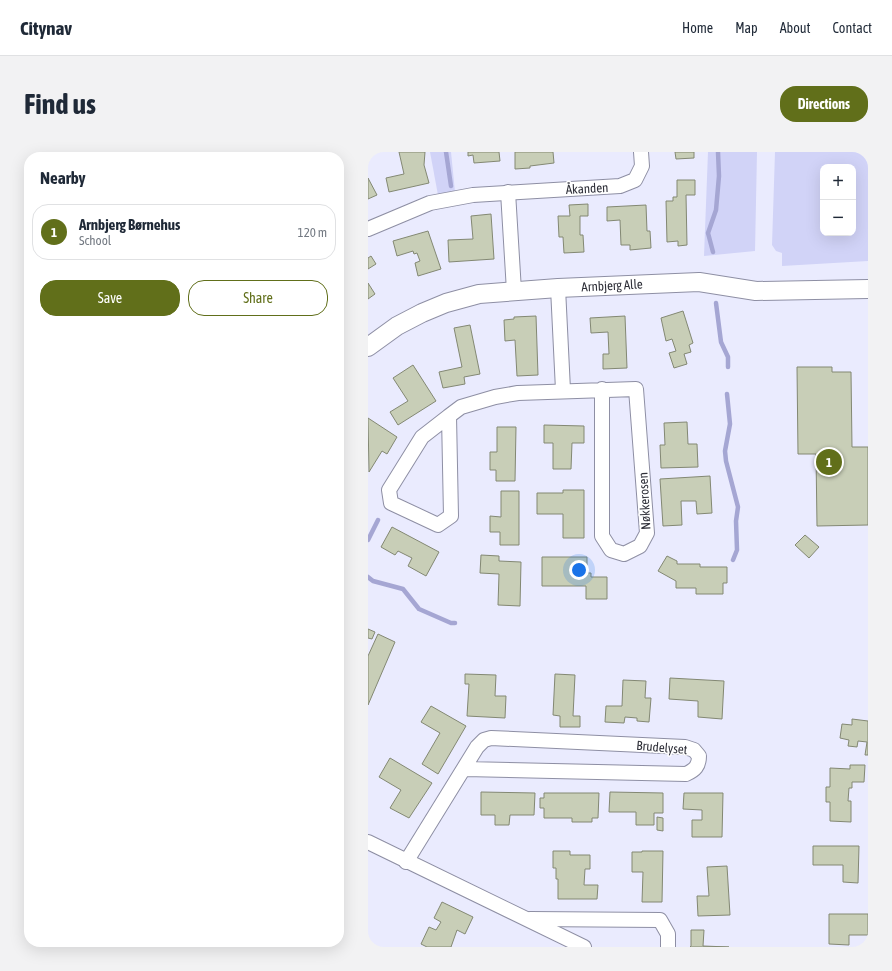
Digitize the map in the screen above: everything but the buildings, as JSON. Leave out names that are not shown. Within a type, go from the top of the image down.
[{"type":"street","name":"Åkanden","points":[[368,229],[430,203],[473,195],[620,186],[635,180],[642,166],[641,152]]},
{"type":"street","points":[[508,192],[514,291]]},
{"type":"street","name":"Arnbjerg Alle","points":[[368,347],[396,326],[446,303],[479,294],[558,288],[699,282],[756,291],[868,288]]},
{"type":"street","points":[[558,288],[563,390]]},
{"type":"street","name":"Nøkkerosen","points":[[449,416],[451,516],[438,525],[391,503],[388,490],[422,437],[449,416],[461,407],[494,397],[518,393],[563,390],[602,389],[636,389],[647,533],[640,546],[624,554],[611,550],[602,536],[602,389]]},
{"type":"street","name":"Brudelyset","points":[[406,862],[465,769],[477,747],[484,740],[491,738],[685,747],[694,750],[699,756],[699,762],[694,770],[686,774],[465,769]]},
{"type":"street","points":[[368,842],[406,862],[584,947]]},
{"type":"street","points":[[526,919],[660,920],[668,934],[668,947]]},
{"type":"shaded area","points":[[430,152],[451,152],[455,192],[438,195]]},
{"type":"shaded area","points":[[708,152],[757,152],[755,251],[704,256]]},
{"type":"shaded area","points":[[775,152],[868,152],[868,261],[782,266],[782,253],[776,251],[772,245]]},
{"type":"waterway","points":[[446,152],[451,186]]},
{"type":"waterway","points":[[713,252],[708,233],[716,210],[719,176],[718,152]]},
{"type":"waterway","points":[[716,303],[721,342],[728,357],[728,367]]},
{"type":"waterway","points":[[727,394],[730,424],[725,451],[726,461],[738,507],[736,521],[737,550],[733,560]]},
{"type":"waterway","points":[[368,540],[378,520]]},
{"type":"waterway","points":[[368,577],[373,581],[403,589],[419,609],[451,623],[455,623]]},
{"type":"place","name":"Arnbjerg Børnehus","points":[[829,462]]}]
